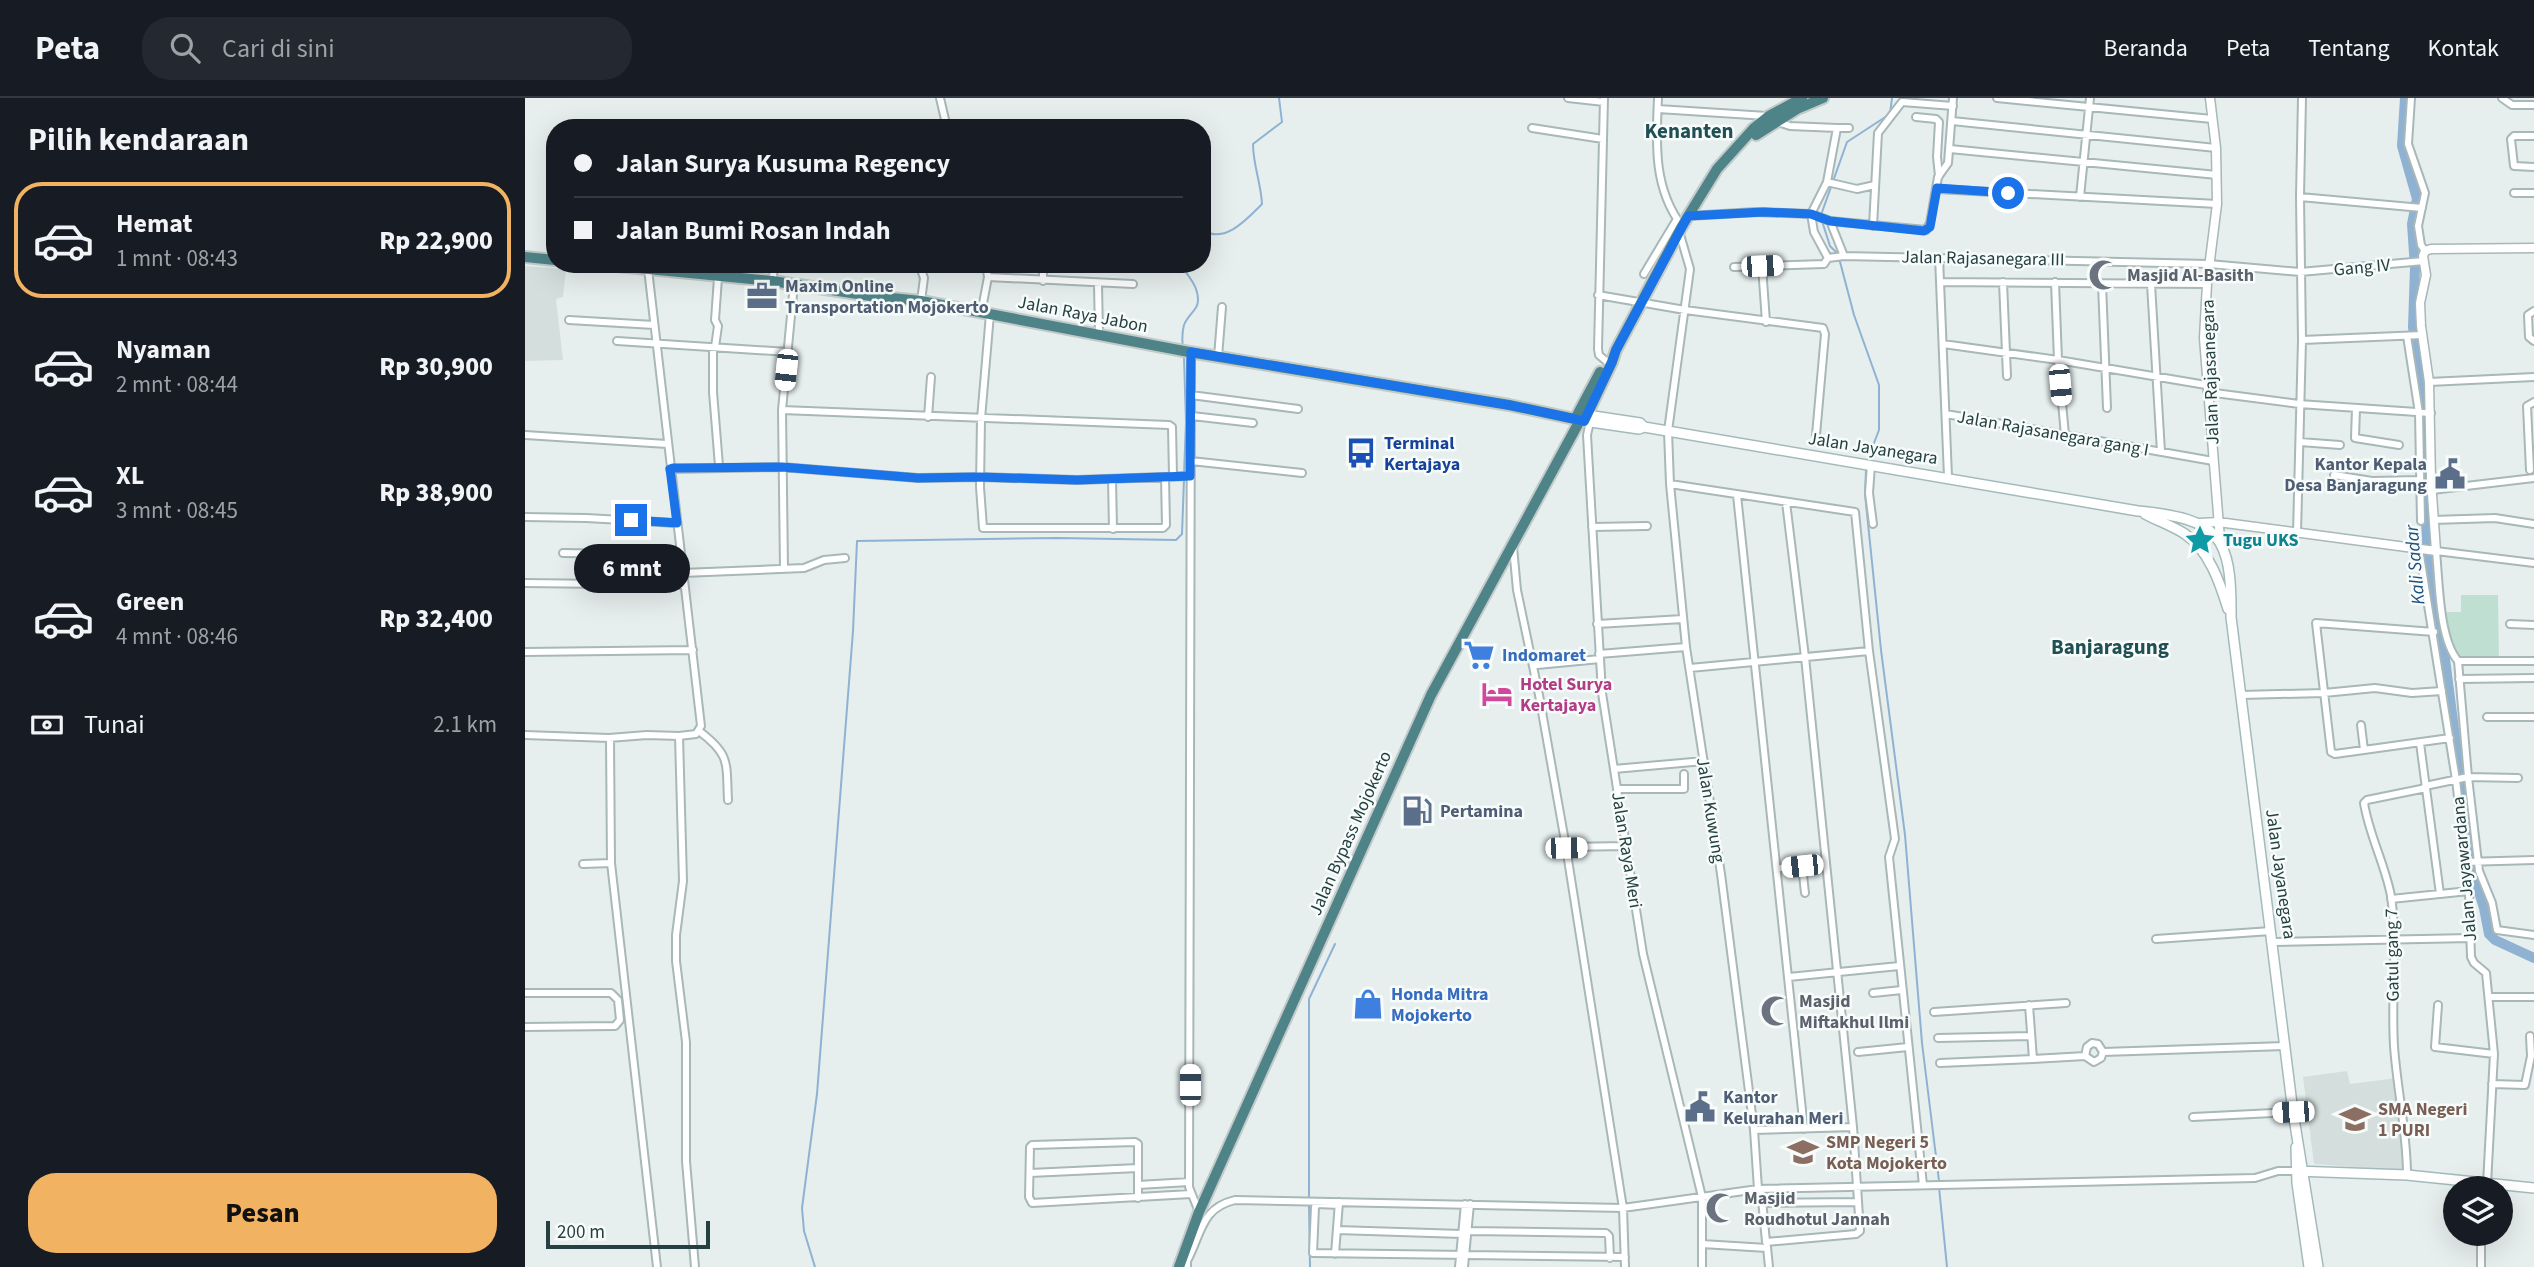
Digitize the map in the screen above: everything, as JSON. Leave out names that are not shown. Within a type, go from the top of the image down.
[{"type":"highway","name":"Jalan Bypass Mojokerto","points":[[1184,1266],[1199,1212],[1431,695],[1612,362],[1681,223],[1717,169],[1741,144],[1802,98]]},
{"type":"highway","name":"Jalan Bypass Mojokerto","points":[[1772,119],[1823,98]]},
{"type":"highway","points":[[525,257],[546,259]]},
{"type":"highway","name":"Jalan Raya Jabon","points":[[733,273],[772,281],[921,301],[1190,352],[1579,419]]},
{"type":"highway","name":"Jalan Bypass Mojokerto","points":[[1579,419],[1606,361],[1616,350]]},
{"type":"main road","name":"Jalan Jayanegara","points":[[1579,419],[1640,423],[1644,427],[2186,518],[2200,523],[2220,539],[2226,558],[2231,596],[2231,617],[2299,1170]]},
{"type":"main road","name":"Jalan Jayanegara","points":[[2138,511],[2186,535],[2210,564],[2223,590],[2231,617]]},
{"type":"main road","points":[[2179,531],[2178,526],[2186,518]]},
{"type":"main road","points":[[2210,564],[2220,565],[2226,558]]},
{"type":"main road","points":[[2299,1170],[2407,1175],[2443,1180]]},
{"type":"main road","points":[[2299,1170],[2308,1267]]},
{"type":"main road","points":[[2299,1170],[2318,1267]]},
{"type":"main road","points":[[2513,1187],[2534,1188]]},
{"type":"street","points":[[940,98],[945,119]]},
{"type":"street","points":[[1568,98],[1604,100],[1598,349],[1599,355],[1606,361]]},
{"type":"street","name":"Jalan Kuwung","points":[[1658,98],[1658,174],[1681,223],[1690,268],[1668,431],[1670,484],[1686,647],[1721,874],[1769,1267]]},
{"type":"street","points":[[1997,98],[2212,119]]},
{"type":"street","points":[[2080,197],[2090,98]]},
{"type":"street","name":"Jalan Rajasanegara","points":[[2210,98],[2216,148],[2217,204],[2207,284],[2204,338],[2220,539]]},
{"type":"street","points":[[2297,533],[2302,340],[2302,98]]},
{"type":"street","points":[[2411,98],[2408,144],[2424,188],[2418,234],[2425,251]]},
{"type":"street","points":[[2502,98],[2511,105],[2534,105]]},
{"type":"street","points":[[1873,226],[1878,133],[1902,102],[1953,102],[1947,166],[1939,176]]},
{"type":"street","points":[[1658,109],[1772,119],[1790,126],[1849,128]]},
{"type":"street","points":[[1644,274],[1681,223],[1764,212],[1926,230],[1930,223],[1939,176],[1939,122],[1916,117]]},
{"type":"street","points":[[1952,121],[2216,148]]},
{"type":"street","points":[[1532,128],[1603,139]]},
{"type":"street","points":[[1830,258],[1814,232],[1831,183],[1837,128]]},
{"type":"street","points":[[2534,136],[2514,136],[2511,139],[2514,166],[2534,167]]},
{"type":"street","points":[[1950,149],[2217,175]]},
{"type":"street","points":[[1831,183],[1857,189],[1875,186]]},
{"type":"street","points":[[1937,188],[2217,204]]},
{"type":"street","points":[[2514,193],[2534,193]]},
{"type":"street","points":[[2300,197],[2421,208]]},
{"type":"street","points":[[1820,218],[1842,256]]},
{"type":"street","points":[[2425,251],[2534,248]]},
{"type":"street","points":[[2425,251],[2418,262],[2425,275],[2414,336],[2432,490],[2433,520],[2429,550],[2450,651],[2458,662],[2462,779],[2471,862],[2492,903],[2497,930],[2534,935]]},
{"type":"street","name":"Jalan Rajasanegara III","points":[[1762,266],[1824,264],[1830,258],[1842,256],[1939,257],[2209,264],[2300,272]]},
{"type":"street","points":[[1939,257],[1948,477]]},
{"type":"street","name":"Gang IV","points":[[2300,272],[2418,262]]},
{"type":"street","points":[[1734,267],[1762,266],[1766,322]]},
{"type":"street","points":[[525,735],[607,738],[679,736],[696,734],[699,731],[701,721],[684,585],[686,573],[680,555],[673,468],[667,444],[648,273]]},
{"type":"street","points":[[719,273],[713,392],[719,466]]},
{"type":"street","points":[[772,281],[773,273]]},
{"type":"street","points":[[921,301],[922,273]]},
{"type":"street","points":[[987,273],[980,477],[983,528],[1164,528],[1179,476],[1191,461],[1190,352]]},
{"type":"street","points":[[1043,273],[1043,281]]},
{"type":"street","points":[[988,278],[1133,284]]},
{"type":"street","points":[[1940,282],[2207,284]]},
{"type":"street","points":[[2003,282],[2007,376]]},
{"type":"street","points":[[2055,282],[2064,435]]},
{"type":"street","points":[[784,569],[782,410],[794,284]]},
{"type":"street","points":[[1098,284],[1099,335]]},
{"type":"street","points":[[2102,284],[2107,408]]},
{"type":"street","points":[[2151,285],[2161,452]]},
{"type":"street","points":[[1598,295],[1766,322],[1819,326],[1824,330],[1816,435]]},
{"type":"street","points":[[1218,357],[1222,307]]},
{"type":"street","points":[[2534,312],[2529,313],[2528,328],[2530,340],[2534,341]]},
{"type":"street","points":[[569,320],[654,325]]},
{"type":"street","points":[[2302,340],[2414,336]]},
{"type":"street","points":[[2414,336],[2429,382],[2419,480],[2421,521]]},
{"type":"street","points":[[617,341],[788,352]]},
{"type":"street","points":[[1943,344],[2107,368],[2299,404],[2424,413]]},
{"type":"street","points":[[928,417],[931,376]]},
{"type":"street","points":[[2429,382],[2534,377]]},
{"type":"street","points":[[1191,395],[1299,409]]},
{"type":"street","points":[[2530,470],[2531,426],[2527,406],[2532,403]]},
{"type":"street","points":[[2356,408],[2355,438],[2399,445]]},
{"type":"street","points":[[782,410],[1171,425],[1179,476],[1189,1182],[1199,1212]]},
{"type":"street","name":"Jalan Rajasanegara gang I","points":[[1946,414],[2213,461]]},
{"type":"street","points":[[1192,416],[1253,423]]},
{"type":"street","name":"Jalan Raya Meri","points":[[1579,419],[1592,527],[1602,693],[1643,954],[1702,1197],[1702,1267]]},
{"type":"street","points":[[525,435],[667,444]]},
{"type":"street","points":[[2300,442],[2340,445]]},
{"type":"street","points":[[1191,461],[1301,473]]},
{"type":"street","points":[[1870,465],[1869,494],[1873,524]]},
{"type":"street","points":[[673,468],[782,467],[918,478],[1077,480],[1179,476]]},
{"type":"street","points":[[2334,475],[2372,481],[2419,480]]},
{"type":"street","points":[[1112,478],[1113,529]]},
{"type":"street","points":[[2432,490],[2534,478]]},
{"type":"street","points":[[1670,484],[1870,513]]},
{"type":"street","points":[[1737,495],[1804,1129]]},
{"type":"street","points":[[1702,1244],[1767,1245],[1856,1234],[1860,1229],[1853,1127],[1805,657],[1786,502]]},
{"type":"street","points":[[1857,512],[1869,651],[1895,839],[1889,857],[1899,966],[1926,1185]]},
{"type":"street","points":[[525,517],[677,523]]},
{"type":"street","points":[[2433,520],[2495,518],[2534,524]]},
{"type":"street","points":[[2200,523],[2218,522],[2534,563]]},
{"type":"street","points":[[1592,527],[1647,526]]},
{"type":"street","points":[[1513,543],[1520,606],[1527,628],[1566,848],[1623,1208],[1625,1267]]},
{"type":"street","name":"Jalan Jayawardana","points":[[2429,550],[2434,632],[2450,738],[2462,779],[2471,862],[2469,891],[2472,961],[2485,971],[2494,1054],[2483,1176]]},
{"type":"street","points":[[563,553],[680,555]]},
{"type":"street","points":[[686,573],[809,567],[824,560],[845,558]]},
{"type":"street","points":[[525,583],[684,585]]},
{"type":"street","points":[[1597,624],[1683,619]]},
{"type":"street","points":[[2434,632],[2316,623],[2332,753],[2450,738]]},
{"type":"street","points":[[2510,624],[2534,625]]},
{"type":"street","points":[[1537,665],[1686,647]]},
{"type":"street","points":[[525,652],[693,650]]},
{"type":"street","points":[[1690,668],[1869,651]]},
{"type":"street","points":[[2458,662],[2534,662]]},
{"type":"street","points":[[2459,679],[2534,678]]},
{"type":"street","points":[[2241,695],[2324,693],[2375,688],[2412,693],[2442,691]]},
{"type":"street","points":[[2487,717],[2534,717]]},
{"type":"street","points":[[2361,724],[2364,750]]},
{"type":"street","points":[[699,731],[720,748],[723,754],[727,767],[728,800]]},
{"type":"street","points":[[679,736],[683,872],[676,961],[686,1042],[686,1161],[695,1267]]},
{"type":"street","points":[[607,738],[609,864],[657,1267]]},
{"type":"street","points":[[2420,743],[2440,894]]},
{"type":"street","points":[[1614,769],[1704,761]]},
{"type":"street","points":[[1617,789],[1684,789],[1684,774]]},
{"type":"street","points":[[2425,787],[2462,779],[2518,778]]},
{"type":"street","name":"Gatul gang 7","points":[[2407,1175],[2394,1045],[2391,899],[2386,871],[2375,847],[2364,803],[2367,800],[2425,787]]},
{"type":"street","points":[[1566,848],[1626,846]]},
{"type":"street","points":[[2471,862],[2534,860]]},
{"type":"street","points":[[1781,868],[1826,863]]},
{"type":"street","points":[[583,864],[609,864]]},
{"type":"street","points":[[1802,866],[1805,893]]},
{"type":"street","points":[[2391,899],[2469,891]]},
{"type":"street","points":[[2156,939],[2271,932]]},
{"type":"street","points":[[2273,942],[2471,938]]},
{"type":"street","points":[[1789,977],[1899,966]]},
{"type":"street","points":[[1873,993],[1902,990]]},
{"type":"street","points":[[525,993],[611,993],[618,1000],[620,1020],[615,1026],[525,1027]]},
{"type":"street","points":[[2489,997],[2534,997]]},
{"type":"street","points":[[1934,1012],[2066,1003]]},
{"type":"street","points":[[2438,1004],[2435,1048],[2494,1054]]},
{"type":"street","points":[[2029,1005],[2033,1059]]},
{"type":"street","points":[[1938,1038],[2031,1036]]},
{"type":"street","points":[[2492,1084],[2525,1085],[2531,1056],[2530,1037]]},
{"type":"street","points":[[2085,1056],[2087,1046],[2092,1043],[2098,1044],[2103,1052]]},
{"type":"street","points":[[2103,1052],[2285,1046]]},
{"type":"street","points":[[1858,1052],[1908,1047]]},
{"type":"street","points":[[1940,1063],[2085,1056],[2094,1062],[2099,1060],[2103,1052]]},
{"type":"street","points":[[2193,1117],[2293,1112]]},
{"type":"street","points":[[1753,1130],[1853,1127]]},
{"type":"street","points":[[1138,1198],[1138,1144],[1133,1141],[1030,1147],[1029,1197],[1033,1203],[1138,1198],[1191,1194]]},
{"type":"street","points":[[1030,1173],[1138,1168]]},
{"type":"street","points":[[1625,1257],[1313,1253],[1314,1208],[1317,1204],[1339,1203],[1623,1208],[1759,1189],[2255,1178],[2280,1171],[2299,1170]]},
{"type":"street","points":[[1138,1185],[1189,1182]]},
{"type":"street","points":[[1184,1266],[1209,1212],[1217,1206],[1235,1200],[1302,1199],[1339,1203]]},
{"type":"street","points":[[1763,1203],[1857,1202]]},
{"type":"street","points":[[1335,1254],[1339,1203]]},
{"type":"street","points":[[1462,1267],[1468,1204]]},
{"type":"street","points":[[1337,1230],[1606,1233],[1609,1236],[1610,1258]]},
{"type":"street","points":[[2481,1246],[2481,1267]]},
{"type":"street","points":[[1599,1258],[1599,1267]]},
{"type":"shaded area","points":[[525,266],[546,268],[546,273],[566,273],[563,297],[556,299],[563,360],[525,361]]},
{"type":"shaded area","name":"SMA Negeri 1 PURI","points":[[2347,1071],[2350,1084],[2397,1078],[2406,1171],[2314,1164],[2303,1077]]},
{"type":"green space","points":[[2461,595],[2498,595],[2499,660],[2460,660],[2452,650],[2446,612],[2461,612]]},
{"type":"waterway","points":[[1211,234],[1235,228],[1262,204],[1253,144],[1282,122],[1279,98]]},
{"type":"waterway","points":[[1821,215],[1847,142],[1890,114],[1892,98]]},
{"type":"waterway","name":"Kali Sadar","points":[[2405,98],[2402,146],[2417,199],[2412,224],[2415,268],[2413,327],[2424,424],[2428,560],[2440,620],[2472,870],[2489,934],[2495,940],[2534,958]]},
{"type":"waterway","points":[[1822,221],[1830,246],[1837,253]]},
{"type":"waterway","points":[[1839,258],[1854,315],[1879,385],[1879,430],[1867,461]]},
{"type":"waterway","points":[[1183,348],[1184,325],[1198,301],[1196,289],[1186,273]]},
{"type":"waterway","points":[[1184,357],[1184,474]]},
{"type":"waterway","points":[[1866,470],[1865,494],[1881,650],[1905,835],[1922,1043],[1939,1181]]},
{"type":"waterway","points":[[815,1267],[804,1231],[802,1208],[817,1094],[853,631],[857,541],[1057,538],[1176,540],[1182,534],[1184,479]]},
{"type":"waterway","points":[[1309,1200],[1309,999],[1335,944]]},
{"type":"waterway","points":[[1939,1187],[1947,1267]]},
{"type":"waterway","points":[[1309,1205],[1310,1267]]},
{"type":"place","name":"Masjid Al-Basith","points":[[2104,275]]},
{"type":"place","name":"Maxim Online Transportation Mojokerto","points":[[762,296]]},
{"type":"place","name":"Terminal Kertajaya","points":[[1361,453]]},
{"type":"place","name":"Kantor Kepala Desa Banjaragung","points":[[2450,474]]},
{"type":"place","name":"Tugu UKS","points":[[2200,540]]},
{"type":"place","name":"Indomaret","points":[[1479,655]]},
{"type":"place","name":"Hotel Surya Kertajaya","points":[[1497,694]]},
{"type":"place","name":"Pertamina","points":[[1417,811]]},
{"type":"place","name":"Honda Mitra Mojokerto","points":[[1368,1004]]},
{"type":"place","name":"Masjid Miftakhul Ilmi","points":[[1776,1011]]},
{"type":"place","name":"Kantor Kelurahan Meri","points":[[1700,1107]]},
{"type":"place","name":"SMA Negeri 1 PURI","points":[[2355,1119]]},
{"type":"place","name":"SMP Negeri 5 Kota Mojokerto","points":[[1803,1152]]},
{"type":"place","name":"Masjid Roudhotul Jannah","points":[[1721,1208]]},
{"type":"district","name":"Kenanten","points":[[1689,131]]},
{"type":"district","name":"Banjaragung","points":[[2110,647]]},
{"type":"route","points":[[631,520],[677,523],[670,469],[673,468],[782,467],[918,478],[1077,480],[1190,476],[1191,352],[1509,405],[1584,421],[1616,350],[1688,216],[1764,212],[1811,214],[1830,221],[1924,231],[1930,227],[1937,188],[2008,193]]}]
